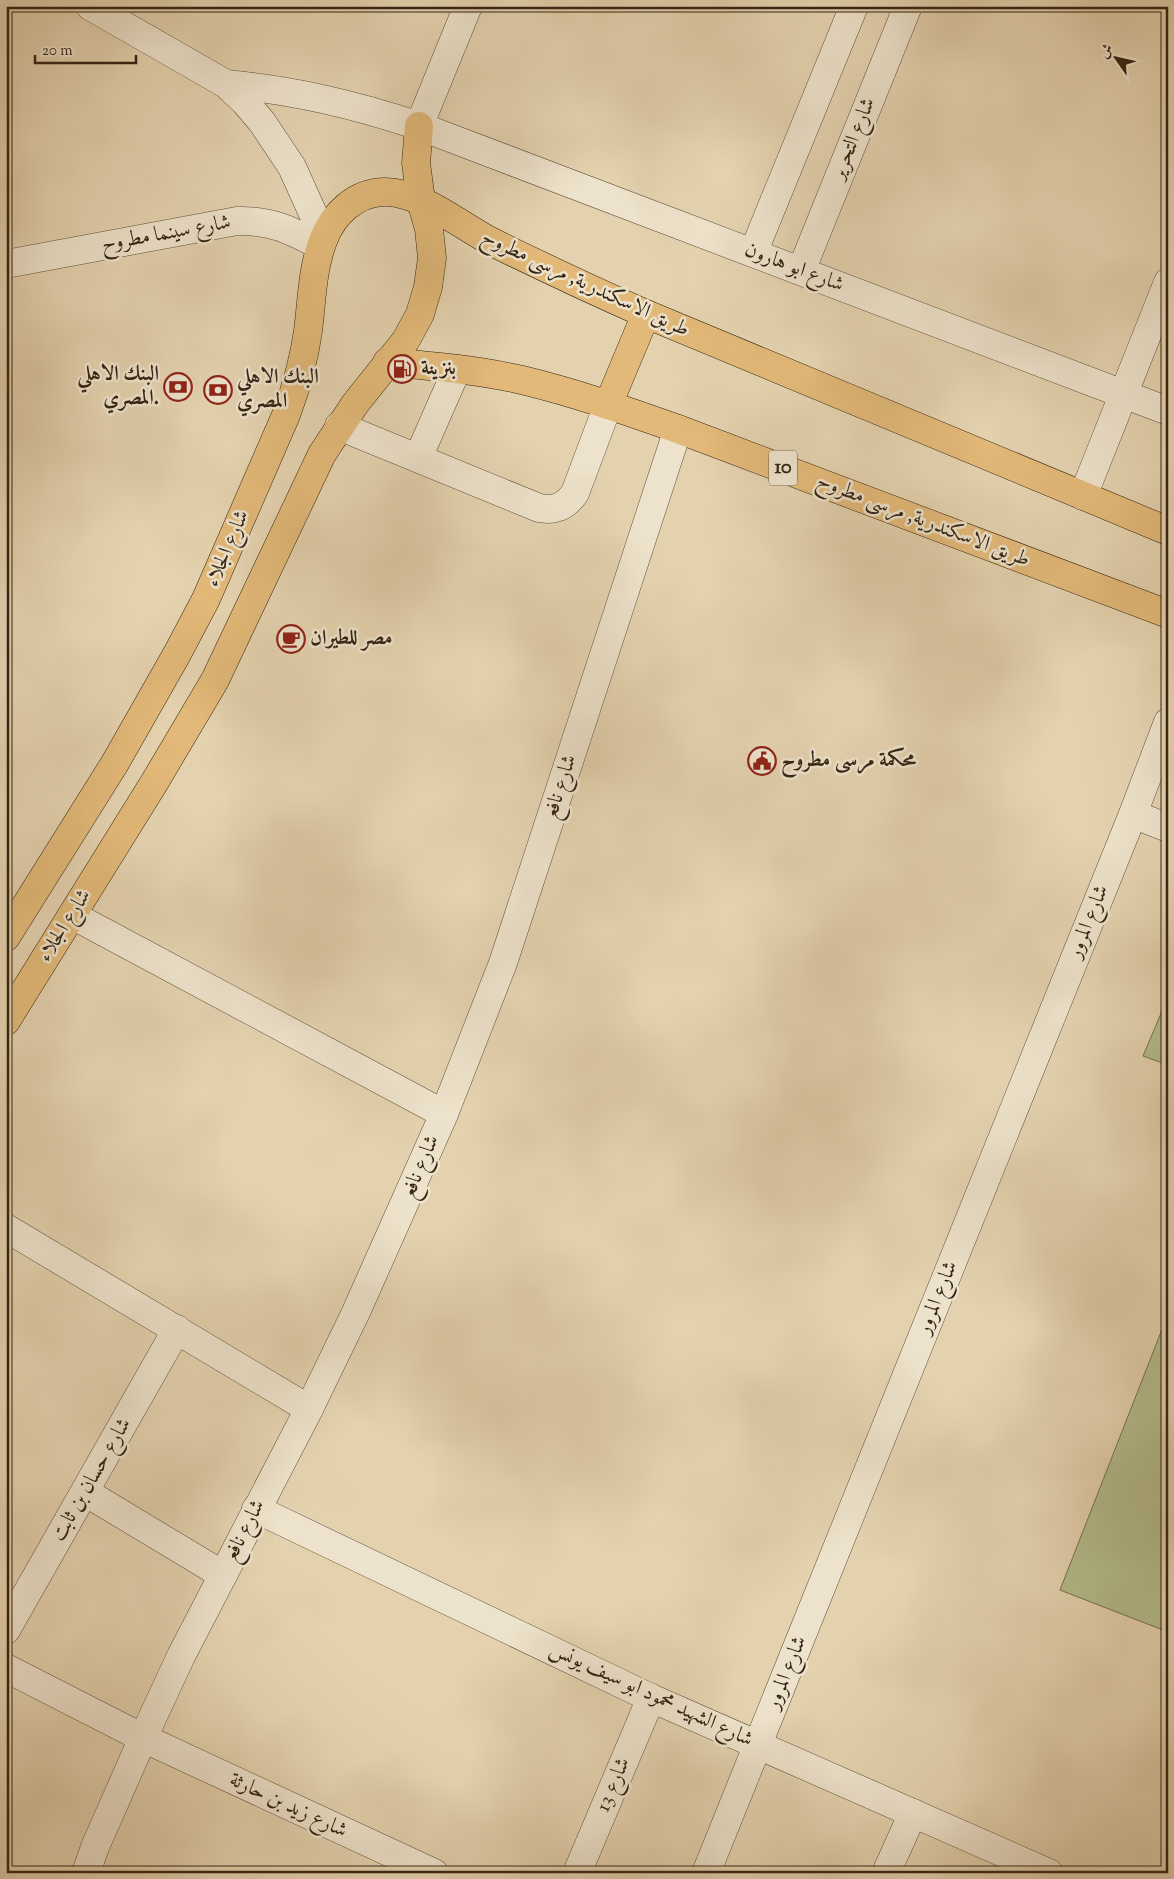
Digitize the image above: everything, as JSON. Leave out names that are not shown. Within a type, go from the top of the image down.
[{"type":"main road","name":"شارع الجلاء","points":[[6,1021],[215,680],[322,454],[339,426],[406,340],[420,314],[428,287],[432,258],[429,229],[421,201],[416,163],[419,126]]},
{"type":"main road","name":"شارع الجلاء","points":[[6,937],[115,763],[206,599],[286,416],[296,388],[308,331],[314,273],[323,242],[334,220],[346,206],[363,196],[383,192],[403,194],[421,201]]},
{"type":"main road","name":"طريق الاسكندرية, مرسى مطروح","points":[[421,201],[488,240],[646,314],[1168,531]]},
{"type":"main road","points":[[608,405],[646,314]]},
{"type":"main road","name":"طريق الاسكندرية, مرسى مطروح","points":[[387,362],[457,369],[522,380],[608,405],[678,429],[1168,614]]},
{"type":"street","points":[[90,6],[226,84],[246,102],[278,144],[304,191],[323,242]]},
{"type":"street","points":[[419,126],[468,6]]},
{"type":"street","points":[[753,253],[854,6]]},
{"type":"street","name":"شارع التحرير","points":[[801,271],[908,6]]},
{"type":"street","name":"شارع ابو هارون","points":[[226,84],[275,90],[342,102],[419,126],[1168,411]]},
{"type":"street","name":"شارع سينما مطروح","points":[[6,264],[237,221],[252,220],[281,226],[323,242]]},
{"type":"street","points":[[1083,496],[1168,282]]},
{"type":"street","points":[[418,458],[457,369]]},
{"type":"street","points":[[339,426],[539,508],[549,510],[560,508],[569,502],[575,493],[608,405]]},
{"type":"street","name":"شارع نافع","points":[[86,1873],[143,1738],[181,1656],[356,1312],[444,1114],[503,963],[678,429]]},
{"type":"street","name":"شارع المرور","points":[[706,1873],[1168,722]]},
{"type":"street","points":[[1132,814],[1168,828]]},
{"type":"street","points":[[72,915],[444,1114]]},
{"type":"street","points":[[6,1228],[308,1409]]},
{"type":"street","name":"شارع حسان بن ثابت","points":[[6,1630],[177,1330]]},
{"type":"street","points":[[85,1492],[223,1575]]},
{"type":"street","name":"شارع الشهيد محمود ابو سيف يونس","points":[[256,1509],[651,1698],[1049,1873]]},
{"type":"street","name":"شارع زيد بن حارثة","points":[[6,1668],[143,1738],[434,1873]]},
{"type":"street","name":"شارع 13","points":[[577,1873],[651,1698]]},
{"type":"street","points":[[886,1873],[912,1813]]},
{"type":"green space","points":[[1168,997],[1168,1065],[1143,1056]]},
{"type":"green space","points":[[1168,1314],[1168,1632],[1060,1590]]},
{"type":"place","name":"بنزينة","points":[[402,369]]},
{"type":"place","name":"البنك الاهلي المصري.","points":[[178,387]]},
{"type":"place","name":"البنك الاهلي المصري","points":[[218,390]]},
{"type":"place","name":"مصر للطيران","points":[[291,639]]},
{"type":"place","name":"محكمة مرسى مطروح","points":[[762,761]]}]
